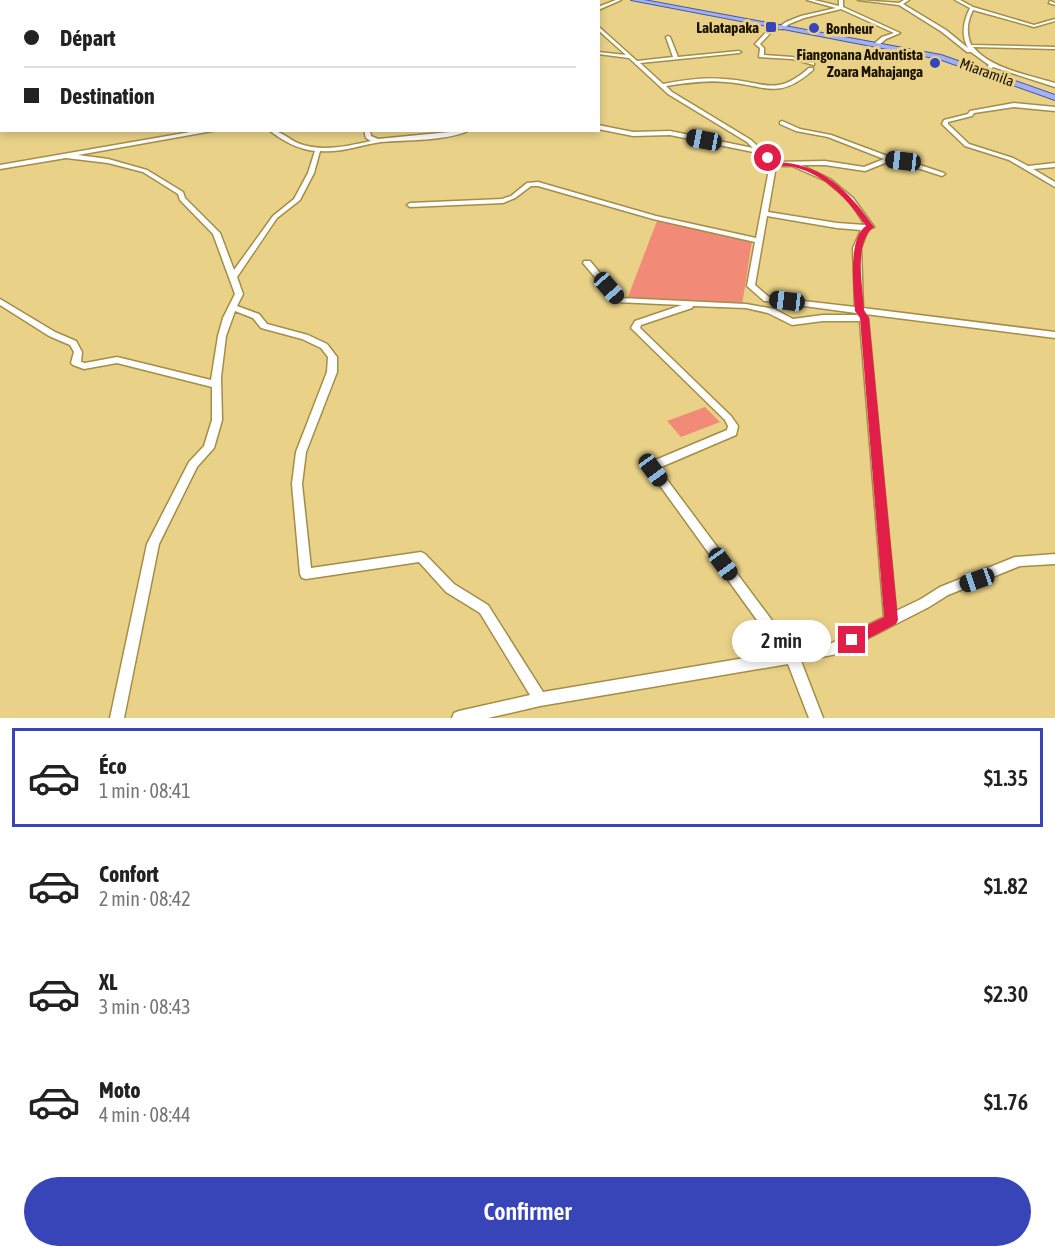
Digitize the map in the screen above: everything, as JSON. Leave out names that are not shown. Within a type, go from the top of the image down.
[{"type":"main road","name":"Miaramila","points":[[634,0],[877,44],[989,68],[1055,98]]},
{"type":"street","points":[[600,8],[619,0]]},
{"type":"street","points":[[809,0],[841,8],[898,33],[884,38],[877,44]]},
{"type":"street","points":[[841,0],[841,8]]},
{"type":"street","points":[[860,0],[900,4],[944,31],[989,68],[1055,85]]},
{"type":"street","points":[[900,4],[906,0]]},
{"type":"street","points":[[957,0],[972,8],[1034,26],[1055,20]]},
{"type":"street","points":[[663,86],[725,80],[758,88],[779,89],[804,75],[811,66],[792,58],[762,56],[762,48],[757,44],[777,27],[796,17],[841,8]]},
{"type":"street","points":[[972,8],[966,22],[964,36],[973,54]]},
{"type":"street","points":[[600,29],[669,93],[737,133],[761,151],[773,164],[825,163],[865,169],[889,159]]},
{"type":"street","points":[[668,37],[676,58]]},
{"type":"street","points":[[969,46],[1055,48]]},
{"type":"street","points":[[637,62],[739,52]]},
{"type":"street","points":[[600,53],[629,57]]},
{"type":"street","points":[[1055,109],[1014,105],[972,112],[970,115],[946,121],[945,124],[967,145],[997,153],[1028,168],[1055,185]]},
{"type":"street","points":[[782,123],[798,130],[829,136],[889,159],[903,161],[942,174]]},
{"type":"street","points":[[600,127],[633,134],[670,133],[761,151]]},
{"type":"street","points":[[159,132],[161,141]]},
{"type":"street","points":[[0,166],[205,132]]},
{"type":"street","points":[[275,132],[317,152],[357,147],[377,141],[462,132]]},
{"type":"street","points":[[367,132],[368,137],[377,141]]},
{"type":"street","points":[[233,277],[274,217],[297,200],[311,173],[317,152]]},
{"type":"street","points":[[67,156],[125,164],[145,171],[181,193],[182,199],[216,233],[239,294],[222,336],[217,385],[217,420],[209,448],[193,465],[153,544],[117,718]]},
{"type":"street","points":[[773,164],[766,214],[751,286],[760,295],[767,299],[862,314],[1055,335]]},
{"type":"street","points":[[766,214],[865,229],[870,227],[850,199],[828,180],[795,165]]},
{"type":"street","points":[[1028,168],[1055,165]]},
{"type":"street","points":[[410,205],[503,201],[513,197],[529,184],[538,184],[655,218],[759,241]]},
{"type":"street","points":[[865,229],[857,249],[891,620]]},
{"type":"street","points":[[587,263],[620,300],[689,306],[746,306],[771,311],[792,322],[862,314]]},
{"type":"street","points":[[0,301],[52,334],[73,343],[78,352],[76,363],[84,366],[117,360],[217,385]]},
{"type":"street","points":[[689,306],[638,323],[635,328],[728,418],[732,432],[657,464],[653,470],[793,659],[816,718]]},
{"type":"street","points":[[232,308],[256,316],[264,326],[305,337],[324,346],[333,357],[332,372],[301,452],[297,484],[306,574],[421,557],[450,588],[484,609],[540,699]]},
{"type":"street","points":[[459,718],[540,699],[793,659],[832,650],[944,591],[1019,561],[1055,559]]},
{"type":"shaded area","points":[[657,221],[752,241],[742,305],[626,302]]},
{"type":"shaded area","points":[[705,407],[720,422],[681,437],[667,421]]},
{"type":"place","name":"Lalatapaka","points":[[771,27]]},
{"type":"place","name":"Bonheur","points":[[814,28]]},
{"type":"place","name":"Fiangonana Advantista Zoara Mahajanga","points":[[935,63]]},
{"type":"route","points":[[768,158],[773,164],[795,165],[828,180],[850,199],[870,227],[865,229],[857,249],[859,311],[864,318],[891,620],[852,640]]}]
